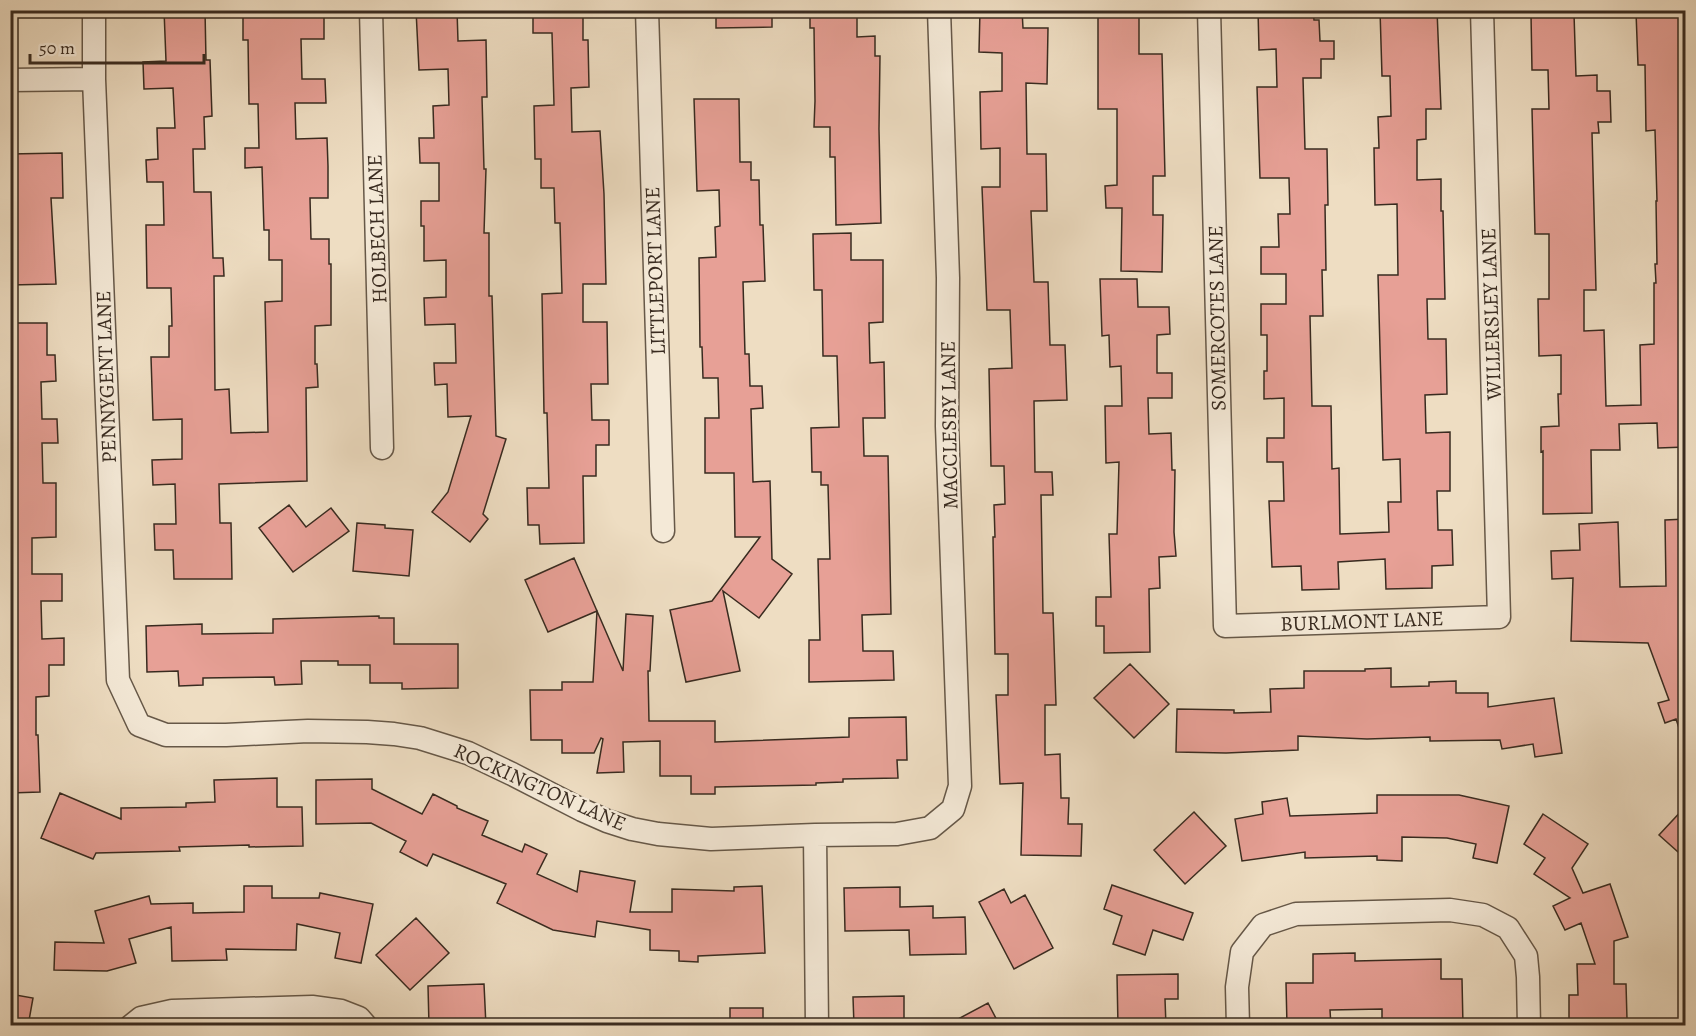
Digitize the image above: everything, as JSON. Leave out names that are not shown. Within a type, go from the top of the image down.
[{"type":"street","name":"PENNYGENT LANE","points":[[94,10],[94,79],[118,680],[139,725],[152,729]]},
{"type":"street","name":"HOLBECH LANE","points":[[371,10],[382,448]]},
{"type":"street","name":"LITTLEPORT LANE","points":[[647,10],[663,531]]},
{"type":"street","name":"MACCLESBY LANE","points":[[930,828],[953,809],[960,786],[947,426],[948,278],[939,10]]},
{"type":"street","name":"SOMERCOTES LANE","points":[[1209,10],[1225,626]]},
{"type":"street","name":"WILLERSLEY LANE","points":[[1482,10],[1499,617]]},
{"type":"street","points":[[10,80],[94,79]]},
{"type":"street","name":"BURLMONT LANE","points":[[1225,626],[1499,617]]},
{"type":"street","name":"ROCKINGTON LANE","points":[[152,729],[166,735],[308,731],[394,734],[428,740],[468,753],[582,810],[632,829],[658,834],[711,839],[897,834],[930,828]]},
{"type":"street","points":[[815,835],[817,1026]]},
{"type":"street","points":[[1238,1026],[1237,987],[1242,952],[1263,925],[1296,914],[1450,910],[1483,915],[1508,928],[1526,956],[1529,1026]]},
{"type":"street","points":[[131,1026],[141,1018],[172,1011],[312,1007],[341,1011],[359,1018],[366,1026]]},
{"type":"building","points":[[164,10],[205,10],[206,60],[210,60],[212,116],[204,117],[205,149],[193,149],[194,192],[211,192],[213,258],[223,258],[224,276],[214,276],[215,390],[229,389],[231,433],[268,432],[265,302],[282,301],[282,260],[269,260],[269,230],[264,230],[262,167],[245,168],[245,148],[259,148],[258,104],[249,104],[248,40],[243,40],[243,10],[305,10],[305,15],[324,14],[324,39],[301,39],[302,79],[325,79],[326,103],[295,103],[296,139],[327,138],[328,166],[328,198],[310,198],[311,239],[329,239],[331,325],[315,326],[315,364],[317,364],[318,387],[306,388],[307,481],[219,484],[220,523],[231,523],[232,579],[174,579],[173,550],[155,550],[154,524],[176,524],[175,484],[153,485],[152,460],[182,459],[182,419],[153,420],[151,357],[169,357],[169,326],[172,326],[171,288],[147,288],[146,225],[164,225],[163,182],[147,182],[146,160],[158,159],[157,128],[175,128],[173,88],[144,89],[143,62],[166,61]]},
{"type":"building","points":[[416,10],[457,10],[458,41],[486,40],[487,97],[482,97],[484,169],[486,169],[484,233],[489,233],[489,296],[492,296],[496,436],[506,439],[483,514],[488,519],[470,542],[432,512],[448,492],[471,416],[448,417],[447,384],[435,385],[434,363],[456,363],[455,324],[425,325],[424,298],[446,297],[446,260],[424,261],[421,201],[439,201],[439,163],[420,163],[419,138],[434,138],[433,106],[449,105],[448,69],[419,70]]},
{"type":"building","points":[[533,10],[583,10],[583,40],[588,40],[589,87],[571,88],[572,132],[600,131],[606,284],[583,284],[583,322],[607,322],[608,384],[591,384],[592,420],[609,420],[609,445],[596,445],[596,476],[583,476],[584,543],[540,544],[539,525],[528,525],[527,488],[549,488],[547,413],[544,413],[542,294],[562,293],[560,223],[555,223],[554,188],[541,188],[541,159],[535,159],[534,106],[554,105],[552,33],[533,33]]},
{"type":"building","points":[[716,10],[772,10],[772,27],[716,28]]},
{"type":"building","points":[[810,10],[857,10],[857,37],[875,36],[875,56],[880,56],[881,223],[836,225],[835,157],[830,157],[830,127],[814,127],[814,28],[810,28]]},
{"type":"building","points":[[980,10],[1022,10],[1023,28],[1048,28],[1047,84],[1026,83],[1027,154],[1046,154],[1047,211],[1031,211],[1034,282],[1048,282],[1050,345],[1065,345],[1067,400],[1034,401],[1035,472],[1052,472],[1053,495],[1041,495],[1043,613],[1053,613],[1056,705],[1045,705],[1045,755],[1060,754],[1061,798],[1069,798],[1068,824],[1082,824],[1081,856],[1021,855],[1023,783],[1000,784],[996,695],[1008,695],[1008,654],[995,654],[993,537],[995,537],[994,505],[1005,504],[1004,466],[991,466],[989,369],[1012,368],[1010,310],[987,310],[982,187],[1000,187],[1000,148],[981,149],[980,92],[1002,91],[1002,53],[979,52]]},
{"type":"building","points":[[1098,10],[1139,10],[1139,54],[1162,54],[1165,176],[1153,176],[1153,215],[1163,215],[1162,272],[1121,271],[1122,208],[1106,208],[1105,186],[1117,185],[1117,109],[1098,109]]},
{"type":"building","points":[[1258,10],[1313,10],[1314,20],[1319,20],[1320,41],[1334,41],[1334,59],[1321,59],[1321,78],[1303,78],[1305,149],[1327,149],[1328,205],[1325,205],[1326,270],[1322,270],[1323,316],[1310,316],[1312,406],[1331,406],[1332,469],[1339,468],[1340,534],[1389,532],[1388,502],[1401,502],[1400,459],[1383,460],[1378,275],[1398,275],[1397,204],[1375,205],[1374,148],[1379,148],[1378,117],[1391,116],[1390,76],[1382,76],[1380,10],[1437,10],[1441,109],[1426,109],[1426,139],[1417,140],[1417,180],[1441,179],[1445,299],[1427,299],[1428,339],[1446,339],[1447,394],[1425,395],[1426,433],[1450,432],[1450,491],[1437,491],[1438,530],[1452,530],[1453,565],[1432,566],[1432,588],[1386,589],[1385,559],[1338,562],[1339,589],[1302,590],[1301,566],[1272,567],[1269,501],[1284,501],[1283,462],[1267,462],[1267,438],[1284,438],[1284,398],[1264,399],[1267,335],[1261,335],[1261,304],[1286,304],[1286,274],[1261,274],[1261,247],[1279,247],[1278,214],[1290,214],[1289,178],[1260,178],[1257,87],[1277,87],[1276,49],[1259,50]]},
{"type":"building","points":[[1686,10],[1684,102],[1686,102],[1686,447],[1658,448],[1657,423],[1619,424],[1620,450],[1591,450],[1592,513],[1543,514],[1541,427],[1559,426],[1558,394],[1561,394],[1561,355],[1539,356],[1538,299],[1549,299],[1549,234],[1535,234],[1532,109],[1549,109],[1548,70],[1532,70],[1531,15],[1574,14],[1576,76],[1597,75],[1597,91],[1610,91],[1611,122],[1598,122],[1599,133],[1592,133],[1596,290],[1584,290],[1584,331],[1604,330],[1606,406],[1641,405],[1640,345],[1654,344],[1657,201],[1655,130],[1646,131],[1645,65],[1638,65],[1636,12]]},
{"type":"building","points":[[694,99],[739,99],[740,162],[751,162],[751,180],[759,180],[765,281],[743,282],[745,354],[749,354],[750,386],[762,386],[763,408],[751,409],[753,482],[770,481],[772,559],[792,574],[759,618],[723,591],[740,671],[686,682],[670,610],[712,601],[760,537],[735,537],[734,473],[705,473],[705,418],[719,418],[718,378],[703,378],[702,347],[700,347],[699,258],[716,257],[715,227],[720,226],[719,190],[697,191]]},
{"type":"building","points":[[62,153],[63,198],[51,198],[56,284],[10,285],[10,154]]},
{"type":"building","points":[[851,233],[851,260],[883,260],[883,322],[869,323],[870,363],[884,362],[885,418],[863,418],[864,456],[888,456],[891,614],[862,615],[863,651],[893,651],[894,680],[809,682],[809,640],[820,640],[818,559],[830,559],[828,485],[821,485],[821,472],[812,472],[811,428],[839,427],[837,356],[823,356],[822,290],[814,290],[813,234]]},
{"type":"building","points":[[1100,279],[1137,279],[1138,307],[1169,307],[1170,334],[1157,335],[1157,373],[1172,373],[1172,398],[1148,398],[1149,434],[1171,433],[1172,470],[1175,470],[1176,556],[1159,557],[1160,588],[1149,589],[1150,652],[1104,653],[1104,626],[1096,626],[1096,597],[1111,597],[1109,534],[1117,534],[1119,462],[1106,463],[1105,406],[1122,406],[1121,366],[1110,367],[1109,335],[1102,336]]},
{"type":"building","points":[[10,323],[47,323],[47,355],[55,355],[56,381],[41,382],[42,419],[57,419],[58,443],[42,443],[43,483],[56,483],[56,537],[32,538],[32,574],[62,574],[62,601],[41,601],[42,639],[64,638],[64,665],[49,665],[49,696],[36,697],[40,792],[10,793],[10,547],[14,547],[12,474],[10,474]]},
{"type":"building","points":[[289,505],[306,527],[331,508],[349,531],[293,572],[259,528]]},
{"type":"building","points":[[1686,519],[1686,739],[1683,740],[1676,719],[1665,723],[1658,703],[1669,700],[1648,643],[1571,641],[1573,578],[1552,579],[1551,551],[1580,550],[1579,524],[1618,522],[1620,587],[1666,586],[1665,520]]},
{"type":"building","points":[[357,523],[413,530],[409,576],[353,571]]},
{"type":"building","points":[[574,558],[597,611],[548,632],[525,580]]},
{"type":"building","points":[[597,611],[623,671],[626,614],[653,616],[650,671],[648,671],[649,721],[715,721],[715,742],[849,737],[849,718],[906,717],[907,760],[897,760],[898,778],[843,779],[843,782],[816,783],[816,785],[715,787],[715,794],[691,794],[691,776],[660,776],[660,741],[623,742],[624,772],[597,773],[603,739],[601,738],[594,753],[562,753],[562,740],[531,740],[530,690],[562,690],[562,682],[593,682]]},
{"type":"building","points":[[379,616],[379,618],[394,618],[394,644],[458,644],[458,688],[402,689],[402,683],[370,683],[370,665],[338,665],[338,661],[301,661],[302,684],[275,685],[274,677],[203,678],[203,685],[179,686],[178,671],[147,672],[146,626],[202,624],[202,634],[273,633],[273,619]]},
{"type":"building","points":[[1130,664],[1169,704],[1134,738],[1094,698]]},
{"type":"building","points":[[1391,668],[1391,687],[1429,686],[1429,682],[1456,681],[1456,693],[1488,693],[1488,707],[1554,698],[1562,753],[1535,757],[1533,744],[1502,749],[1500,740],[1430,741],[1430,737],[1367,739],[1298,736],[1298,750],[1226,753],[1176,752],[1177,709],[1234,710],[1234,713],[1271,712],[1270,689],[1304,688],[1304,671],[1365,671],[1365,669]]},
{"type":"building","points":[[277,778],[277,807],[302,807],[303,846],[179,847],[180,851],[96,853],[93,859],[41,838],[60,793],[121,819],[121,808],[186,807],[186,803],[215,802],[214,780]]},
{"type":"building","points":[[372,779],[372,789],[422,814],[433,794],[457,808],[488,821],[482,835],[522,852],[525,844],[547,854],[537,874],[577,892],[580,871],[635,881],[630,912],[672,912],[672,889],[734,891],[734,887],[762,886],[765,953],[698,956],[698,962],[679,961],[679,951],[650,950],[650,930],[597,921],[595,937],[553,930],[497,903],[506,884],[433,854],[427,866],[400,852],[406,841],[371,823],[316,824],[316,780]]},
{"type":"building","points":[[1377,795],[1459,795],[1509,806],[1497,863],[1473,858],[1476,844],[1447,838],[1402,837],[1402,861],[1377,860],[1377,856],[1305,858],[1305,852],[1242,861],[1235,819],[1263,814],[1262,802],[1287,798],[1290,816],[1377,813]]},
{"type":"building","points":[[1686,806],[1686,859],[1659,835]]},
{"type":"building","points":[[1194,812],[1226,846],[1185,884],[1154,850]]},
{"type":"building","points":[[1543,814],[1588,844],[1572,868],[1583,893],[1610,884],[1628,937],[1614,941],[1614,984],[1626,984],[1627,1019],[1569,1021],[1569,995],[1578,995],[1577,964],[1595,964],[1581,923],[1565,930],[1553,906],[1570,898],[1534,874],[1545,858],[1524,844]]},
{"type":"building","points":[[1112,885],[1193,913],[1183,940],[1153,930],[1145,955],[1113,944],[1122,916],[1104,909]]},
{"type":"building","points":[[244,886],[272,886],[272,898],[319,898],[320,893],[373,904],[361,963],[335,958],[340,933],[297,924],[296,950],[226,949],[227,960],[172,961],[171,927],[129,939],[136,963],[107,971],[54,970],[55,942],[104,943],[95,911],[149,896],[151,904],[193,903],[193,913],[244,912]]},
{"type":"building","points":[[900,887],[900,907],[933,906],[933,918],[965,917],[966,954],[910,955],[909,930],[845,931],[844,888]]},
{"type":"building","points":[[1004,889],[1011,903],[1025,895],[1053,948],[1014,969],[979,902]]},
{"type":"building","points":[[416,918],[449,953],[410,990],[376,955]]},
{"type":"building","points":[[1355,953],[1355,961],[1441,959],[1441,979],[1462,979],[1463,1026],[1382,1026],[1382,1009],[1330,1010],[1331,1026],[1287,1026],[1286,983],[1313,983],[1313,954]]},
{"type":"building","points":[[1178,974],[1178,999],[1165,999],[1166,1026],[1118,1026],[1117,975]]},
{"type":"building","points":[[484,984],[486,1026],[429,1026],[428,986]]},
{"type":"building","points":[[10,994],[33,998],[28,1026],[10,1026]]},
{"type":"building","points":[[904,996],[904,1026],[854,1026],[853,997]]},
{"type":"building","points":[[988,1003],[1000,1026],[945,1026]]},
{"type":"building","points":[[730,1008],[763,1008],[763,1026],[730,1026]]}]
